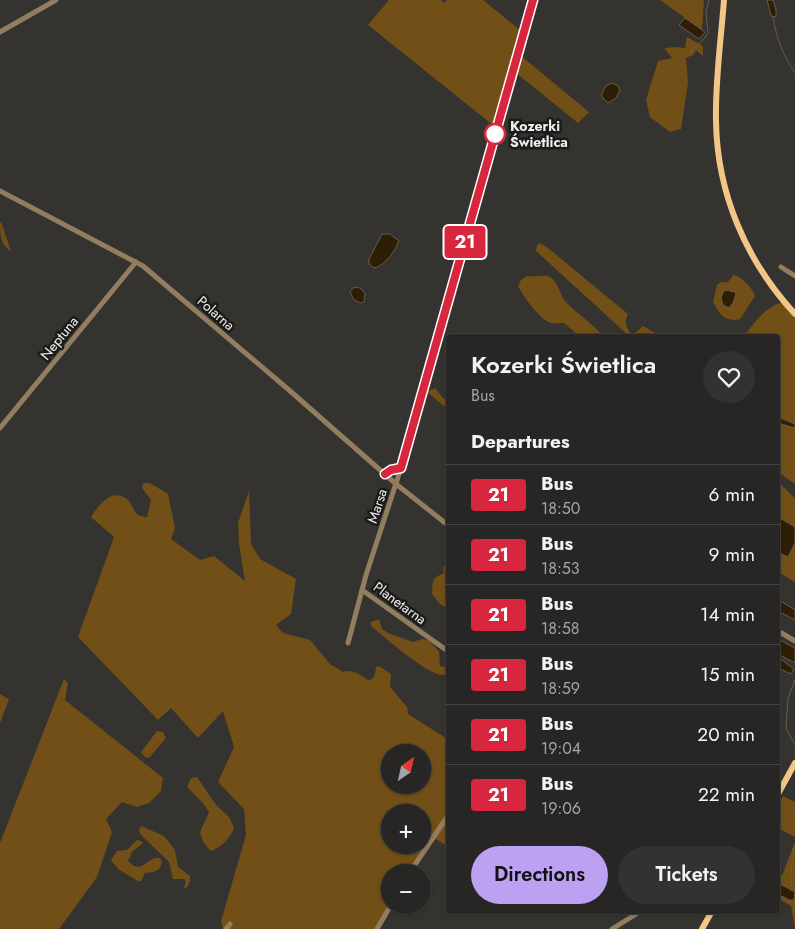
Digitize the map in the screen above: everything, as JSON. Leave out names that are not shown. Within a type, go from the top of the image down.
[{"type":"main road","points":[[724,0],[716,120],[723,179],[736,221],[749,250],[776,291],[795,314]]},
{"type":"main road","points":[[780,790],[795,763]]},
{"type":"main road","points":[[702,929],[710,914]]},
{"type":"street","points":[[0,32],[56,0]]},
{"type":"street","name":"Marsa","points":[[348,643],[362,590],[396,484],[533,0]]},
{"type":"street","name":"Polarna","points":[[0,191],[136,262],[149,271],[396,484],[446,524]]},
{"type":"street","name":"Neptuna","points":[[0,428],[136,262]]},
{"type":"street","points":[[780,267],[795,276]]},
{"type":"street","name":"Planetarna","points":[[362,590],[446,650]]},
{"type":"street","points":[[780,633],[795,641]]},
{"type":"street","points":[[415,864],[446,818]]},
{"type":"street","points":[[377,929],[386,914]]},
{"type":"street","points":[[612,929],[636,914]]},
{"type":"street","points":[[226,929],[230,924]]},
{"type":"shaded area","points":[[389,0],[441,0],[444,3],[447,0],[483,0],[520,30],[514,50],[589,112],[578,123],[510,68],[494,126],[368,25]]},
{"type":"shaded area","points":[[660,0],[704,0],[702,30]]},
{"type":"shaded area","points":[[767,0],[773,0],[776,17],[771,16]]},
{"type":"shaded area","points":[[685,18],[705,32],[699,39],[679,25]]},
{"type":"shaded area","points":[[687,37],[703,46],[703,56],[696,50],[693,55],[686,58],[688,83],[681,129],[670,132],[650,117],[646,100],[658,61],[672,58],[664,48],[685,48]]},
{"type":"shaded area","points":[[612,83],[618,86],[620,90],[616,98],[608,103],[602,97],[602,93],[606,86]]},
{"type":"shaded area","points":[[0,222],[2,224],[11,252],[1,238]]},
{"type":"shaded area","points":[[382,234],[390,234],[399,241],[386,261],[374,268],[369,264],[369,259]]},
{"type":"shaded area","points":[[540,243],[548,248],[628,314],[626,326],[632,334],[627,334],[536,251],[537,245]]},
{"type":"shaded area","points":[[733,275],[746,283],[752,289],[755,296],[740,319],[730,320],[723,316],[713,302],[717,285],[728,281]]},
{"type":"shaded area","points":[[527,276],[551,277],[565,301],[601,334],[577,334],[564,323],[551,323],[547,321],[537,313],[518,286],[521,280]]},
{"type":"shaded area","points":[[354,287],[360,288],[365,293],[364,302],[361,303],[354,300],[350,292]]},
{"type":"shaded area","points":[[726,290],[736,294],[729,308],[723,305],[721,298]]},
{"type":"shaded area","points":[[782,302],[795,315],[795,484],[780,473],[780,334],[746,334],[756,320],[775,305]]},
{"type":"shaded area","points":[[643,326],[657,334],[634,334]]},
{"type":"shaded area","points":[[435,388],[446,400],[446,408],[427,392]]},
{"type":"shaded area","points":[[780,418],[795,424],[795,428],[780,424]]},
{"type":"shaded area","points":[[143,483],[150,483],[168,494],[175,528],[171,539],[200,560],[214,556],[245,581],[239,544],[238,523],[249,491],[251,544],[260,559],[296,579],[291,614],[276,625],[283,633],[310,640],[330,664],[343,672],[353,672],[368,680],[373,677],[376,667],[379,666],[391,674],[390,687],[407,707],[408,714],[446,738],[446,845],[431,836],[431,804],[381,804],[381,854],[420,854],[414,864],[381,864],[381,914],[385,914],[376,929],[223,929],[221,921],[246,835],[244,809],[218,782],[234,747],[223,711],[198,738],[171,708],[158,720],[78,637],[114,537],[91,517],[106,499],[116,495],[128,500],[138,515],[147,517],[151,500],[142,488]]},
{"type":"shaded area","points":[[780,484],[795,498],[795,582],[780,573]]},
{"type":"shaded area","points":[[780,518],[795,527],[795,543],[788,557],[780,553]]},
{"type":"shaded area","points":[[446,565],[446,607],[440,604],[432,594],[433,580],[444,573],[443,568]]},
{"type":"shaded area","points":[[780,601],[795,610],[795,620],[780,612]]},
{"type":"shaded area","points":[[379,619],[382,629],[413,642],[422,639],[428,640],[439,651],[440,666],[445,667],[446,665],[446,673],[444,675],[437,674],[428,670],[371,626],[371,622]]},
{"type":"shaded area","points":[[780,640],[795,648],[795,663],[780,655]]},
{"type":"shaded area","points":[[780,658],[794,669],[791,674],[780,669]]},
{"type":"shaded area","points":[[64,679],[68,683],[65,700],[163,778],[161,791],[149,803],[137,807],[122,802],[106,819],[112,832],[97,877],[59,929],[0,929],[0,843]]},
{"type":"shaded area","points":[[0,694],[9,699],[0,723]]},
{"type":"shaded area","points":[[157,731],[163,732],[166,738],[149,758],[145,757],[141,752]]},
{"type":"shaded area","points":[[197,777],[216,805],[229,817],[234,828],[225,842],[211,851],[203,842],[200,832],[209,812],[187,787],[191,778]]},
{"type":"shaded area","points":[[783,796],[795,802],[795,837],[780,829],[780,802]]},
{"type":"shaded area","points":[[141,826],[164,836],[175,850],[178,867],[190,876],[186,889],[184,887],[186,882],[184,879],[173,879],[169,862],[141,835],[139,831]]},
{"type":"shaded area","points":[[137,840],[143,843],[132,852],[128,861],[134,866],[140,867],[154,858],[160,858],[162,861],[159,869],[154,872],[145,873],[141,881],[118,869],[111,860],[117,851],[127,850]]},
{"type":"shaded area","points":[[795,842],[795,929],[791,906],[780,899],[780,878]]},
{"type":"shaded area","points":[[780,886],[795,892],[794,900],[789,900],[780,895]]},
{"type":"waterway","points":[[689,53],[708,33],[706,12],[709,0]]},
{"type":"waterway","points":[[773,17],[781,46],[795,73]]},
{"type":"waterway","points":[[795,680],[788,698],[786,728],[795,745]]},
{"type":"waterway","points":[[795,847],[793,850],[791,876],[792,887],[795,889]]},
{"type":"waterway","points":[[795,903],[795,909]]},
{"type":"bus line","name":"21","points":[[385,474],[396,468],[401,468],[533,0]]},
{"type":"place","name":"Kozerki Świetlica","points":[[495,134]]}]
